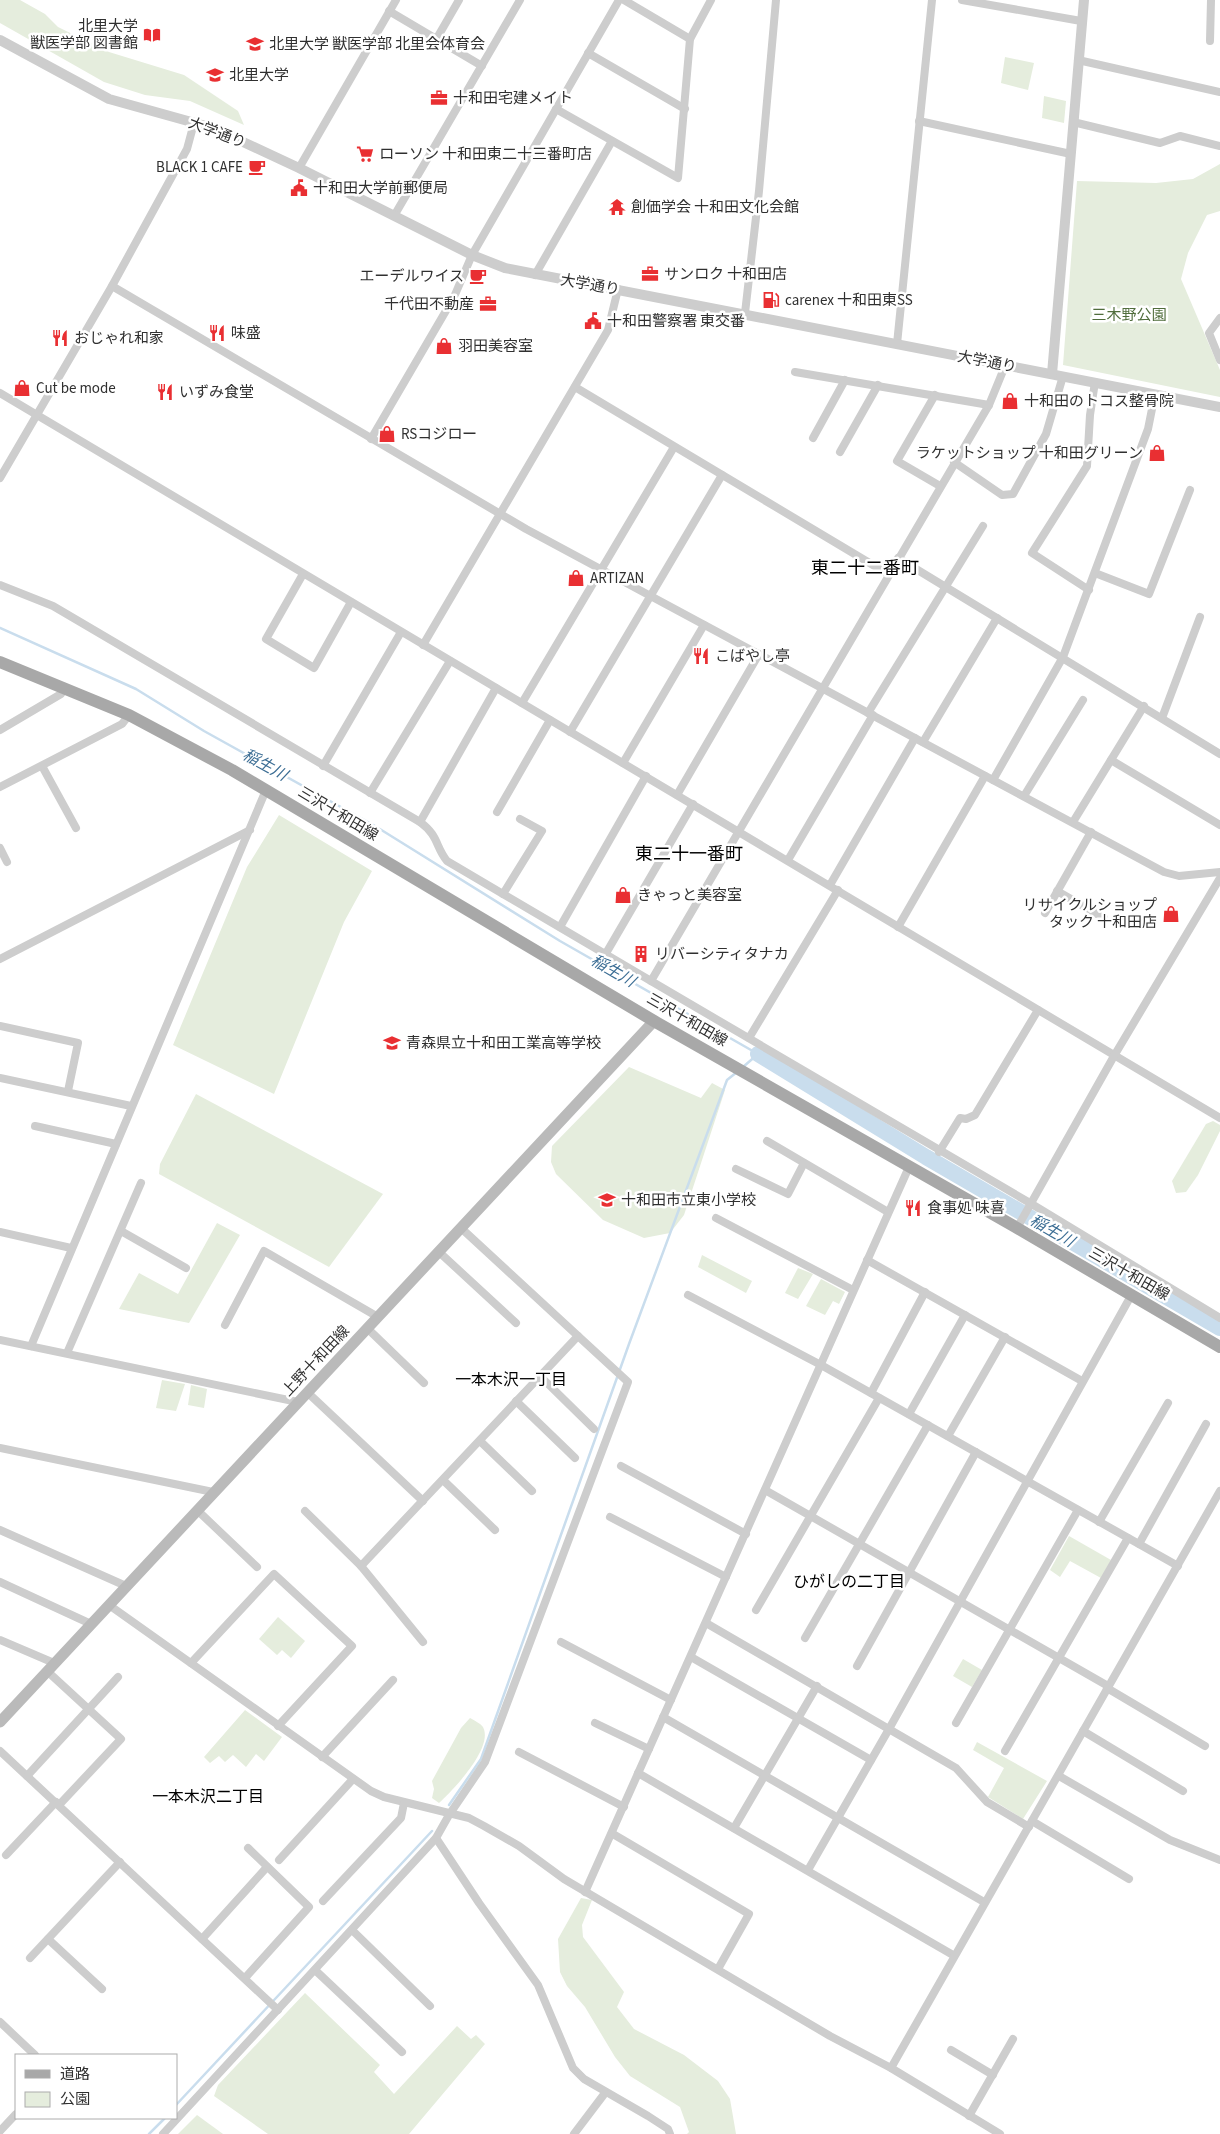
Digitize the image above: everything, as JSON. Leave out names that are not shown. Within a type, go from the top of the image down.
[{"type":"main road","name":"三沢十和田線","points":[[0,662],[129,714],[266,790],[654,1021],[909,1167],[1019,1223],[1220,1347]]},
{"type":"main road","name":"上野十和田線","points":[[0,1722],[654,1021]]},
{"type":"street","points":[[300,168],[396,0]]},
{"type":"street","points":[[437,38],[459,0]]},
{"type":"street","points":[[394,216],[520,0]]},
{"type":"street","points":[[371,439],[454,297],[472,255],[619,0]]},
{"type":"street","points":[[624,0],[690,39]]},
{"type":"street","points":[[556,109],[678,178],[690,39],[711,0]]},
{"type":"street","points":[[745,314],[759,191],[776,0]]},
{"type":"street","points":[[896,344],[932,0]]},
{"type":"street","points":[[962,0],[1081,21]]},
{"type":"street","points":[[1052,374],[1084,0]]},
{"type":"street","points":[[1210,41],[1211,0]]},
{"type":"street","points":[[389,11],[482,66]]},
{"type":"street","name":"大学通り","points":[[0,40],[109,99],[213,128],[300,168],[472,255],[505,268],[1220,407]]},
{"type":"street","points":[[588,53],[684,109]]},
{"type":"street","points":[[1078,60],[1220,92]]},
{"type":"street","points":[[919,121],[1071,154]]},
{"type":"street","points":[[1073,122],[1160,143],[1180,136],[1220,146]]},
{"type":"street","points":[[0,478],[112,286],[187,149],[194,123]]},
{"type":"street","points":[[535,275],[612,141]]},
{"type":"street","points":[[112,286],[499,514],[1172,876],[1220,872]]},
{"type":"street","points":[[423,645],[608,330],[618,290]]},
{"type":"street","points":[[1220,318],[1209,333],[1220,360]]},
{"type":"street","points":[[651,981],[888,574],[989,405],[1006,366]]},
{"type":"street","points":[[795,372],[989,405]]},
{"type":"street","points":[[954,462],[1002,495],[1013,494],[1046,434],[1063,376]]},
{"type":"street","points":[[813,438],[845,380]]},
{"type":"street","points":[[1089,590],[1032,553],[1087,466],[1090,415],[1095,382]]},
{"type":"street","points":[[840,452],[878,385]]},
{"type":"street","points":[[575,387],[888,574]]},
{"type":"street","points":[[0,393],[1220,1118]]},
{"type":"street","points":[[993,780],[1063,657],[1096,573],[1148,429],[1155,394]]},
{"type":"street","points":[[935,395],[897,461],[940,486]]},
{"type":"street","points":[[522,704],[674,446]]},
{"type":"street","points":[[570,732],[722,475]]},
{"type":"street","points":[[1096,573],[1150,594],[1190,490]]},
{"type":"street","points":[[788,860],[870,714],[945,586],[983,526]]},
{"type":"street","points":[[898,558],[1220,754]]},
{"type":"street","points":[[303,574],[266,639],[314,668],[351,602]]},
{"type":"street","points":[[0,585],[53,606],[420,822],[434,834],[447,861],[1220,1318]]},
{"type":"street","points":[[1162,718],[1200,617]]},
{"type":"street","points":[[923,742],[997,618]]},
{"type":"street","points":[[623,763],[704,625]]},
{"type":"street","points":[[323,766],[401,632]]},
{"type":"street","points":[[677,795],[759,654]]},
{"type":"street","points":[[370,793],[450,661]]},
{"type":"street","points":[[0,730],[62,694],[65,687]]},
{"type":"street","points":[[420,822],[496,688]]},
{"type":"street","points":[[1024,796],[1083,700]]},
{"type":"street","points":[[1073,822],[1144,706]]},
{"type":"street","points":[[0,788],[122,724],[129,714]]},
{"type":"street","points":[[497,812],[550,720]]},
{"type":"street","points":[[830,885],[915,738]]},
{"type":"street","points":[[1111,760],[1220,825]]},
{"type":"street","points":[[42,766],[76,828]]},
{"type":"street","points":[[560,927],[646,776]]},
{"type":"street","points":[[898,927],[985,776]]},
{"type":"street","points":[[31,1346],[266,790]]},
{"type":"street","points":[[605,955],[693,804]]},
{"type":"street","points":[[503,894],[542,831],[520,818]]},
{"type":"street","points":[[0,959],[250,830]]},
{"type":"street","points":[[1045,913],[1092,832]]},
{"type":"street","points":[[0,848],[7,862]]},
{"type":"street","points":[[1019,1223],[1114,1056],[1220,878]]},
{"type":"street","points":[[749,1038],[838,890]]},
{"type":"street","points":[[1058,891],[1104,918]]},
{"type":"street","points":[[939,1152],[960,1118],[966,1119],[975,1114],[1038,1010]]},
{"type":"street","points":[[0,1026],[78,1043],[68,1091]]},
{"type":"street","points":[[0,1078],[68,1091],[131,1106]]},
{"type":"street","points":[[35,1126],[116,1144]]},
{"type":"street","points":[[767,1141],[888,1212]]},
{"type":"street","points":[[736,1169],[788,1194],[804,1163]]},
{"type":"street","points":[[585,1892],[613,1834],[638,1773],[909,1167]]},
{"type":"street","points":[[67,1353],[141,1182]]},
{"type":"street","points":[[716,1218],[853,1290]]},
{"type":"street","points":[[178,2117],[273,2006],[315,1970],[436,1838],[449,1815],[485,1762],[628,1382],[461,1228]]},
{"type":"street","points":[[121,1231],[186,1268]]},
{"type":"street","points":[[0,1232],[71,1248]]},
{"type":"street","points":[[225,1324],[264,1251],[378,1317]]},
{"type":"street","points":[[439,1252],[516,1323]]},
{"type":"street","points":[[867,1260],[1082,1381]]},
{"type":"street","points":[[871,1393],[925,1292]]},
{"type":"street","points":[[808,1870],[1132,1294]]},
{"type":"street","points":[[688,1295],[821,1365],[1178,1566]]},
{"type":"street","points":[[909,1414],[965,1315]]},
{"type":"street","points":[[367,1328],[424,1383]]},
{"type":"street","points":[[361,1566],[578,1336]]},
{"type":"street","points":[[948,1436],[1005,1338]]},
{"type":"street","points":[[0,1340],[298,1402]]},
{"type":"street","points":[[540,1376],[594,1429]]},
{"type":"street","points":[[307,1392],[423,1501]]},
{"type":"street","points":[[756,1610],[809,1515],[879,1398]]},
{"type":"street","points":[[516,1401],[575,1458]]},
{"type":"street","points":[[1099,1522],[1168,1403]]},
{"type":"street","points":[[1138,1544],[1206,1424]]},
{"type":"street","points":[[805,1638],[928,1425]]},
{"type":"street","points":[[480,1441],[532,1491]]},
{"type":"street","points":[[0,1448],[213,1492]]},
{"type":"street","points":[[857,1666],[976,1452]]},
{"type":"street","points":[[621,1466],[746,1534]]},
{"type":"street","points":[[443,1480],[495,1530]]},
{"type":"street","points":[[765,1490],[1059,1658],[1205,1746]]},
{"type":"street","points":[[891,2068],[953,1955],[1059,1776],[1220,1490]]},
{"type":"street","points":[[197,1510],[257,1566]]},
{"type":"street","points":[[956,1723],[1078,1510]]},
{"type":"street","points":[[304,1511],[361,1566],[424,1642]]},
{"type":"street","points":[[610,1517],[726,1577]]},
{"type":"street","points":[[0,1530],[126,1586]]},
{"type":"street","points":[[1005,1751],[1128,1538]]},
{"type":"street","points":[[190,1662],[274,1574],[352,1646],[278,1726]]},
{"type":"street","points":[[0,1582],[91,1624]]},
{"type":"street","points":[[109,1605],[353,1780],[384,1797],[449,1815],[469,1818],[484,1826],[519,1846],[550,1870],[585,1892],[830,2036],[891,2068],[1000,2134]]},
{"type":"street","points":[[706,1623],[956,1768],[987,1802],[1129,1879]]},
{"type":"street","points":[[0,1640],[50,1667],[89,1710],[120,1739],[6,1855]]},
{"type":"street","points":[[561,1642],[671,1700]]},
{"type":"street","points":[[691,1657],[871,1760]]},
{"type":"street","points":[[27,1776],[118,1677]]},
{"type":"street","points":[[322,1757],[393,1680]]},
{"type":"street","points":[[734,1828],[817,1686]]},
{"type":"street","points":[[663,1717],[984,1902]]},
{"type":"street","points":[[595,1723],[649,1749]]},
{"type":"street","points":[[1083,1731],[1183,1791]]},
{"type":"street","points":[[0,1751],[273,2006]]},
{"type":"street","points":[[519,1752],[624,1807]]},
{"type":"street","points":[[638,1773],[953,1955]]},
{"type":"street","points":[[1059,1776],[1170,1840],[1220,1860]]},
{"type":"street","points":[[279,1860],[353,1780]]},
{"type":"street","points":[[323,1901],[401,1818],[404,1803]]},
{"type":"street","points":[[613,1834],[749,1914],[718,1969]]},
{"type":"street","points":[[436,1838],[478,1903],[538,1985],[573,2068],[584,2079],[605,2093],[668,2129],[670,2134]]},
{"type":"street","points":[[244,1978],[309,1907],[248,1848]]},
{"type":"street","points":[[30,1958],[120,1862]]},
{"type":"street","points":[[202,1939],[267,1867]]},
{"type":"street","points":[[352,1930],[430,2006]]},
{"type":"street","points":[[48,1939],[102,1989]]},
{"type":"street","points":[[315,1970],[402,2052]]},
{"type":"street","points":[[0,2022],[34,2054]]},
{"type":"street","points":[[968,2116],[1013,2040]]},
{"type":"street","points":[[951,2050],[993,2075]]},
{"type":"street","points":[[574,2134],[605,2093]]},
{"type":"street","points":[[0,2131],[15,2115]]},
{"type":"street","points":[[163,2134],[176,2119]]},
{"type":"green space","points":[[0,0],[20,0],[45,14],[58,27],[109,52],[184,75],[238,111],[244,125],[190,101],[145,95],[104,82],[0,23]]},
{"type":"green space","points":[[1005,57],[1034,63],[1028,90],[1001,83]]},
{"type":"green space","points":[[1044,96],[1066,101],[1064,123],[1042,118]]},
{"type":"green space","name":"三木野公園","points":[[1220,164],[1220,211],[1207,215],[1188,253],[1181,279],[1220,370],[1220,397],[1063,365],[1077,181],[1156,183],[1193,179]]},
{"type":"green space","points":[[279,815],[372,871],[344,922],[274,1094],[173,1045],[247,867]]},
{"type":"green space","points":[[629,1067],[701,1098],[712,1083],[725,1090],[684,1215],[670,1233],[644,1238],[603,1220],[556,1174],[551,1162],[552,1146]]},
{"type":"green space","points":[[196,1094],[383,1194],[329,1267],[159,1174],[160,1164]]},
{"type":"green space","points":[[1213,1121],[1220,1125],[1220,1131],[1198,1175],[1186,1192],[1176,1193],[1172,1181],[1206,1124]]},
{"type":"green space","points":[[217,1223],[240,1235],[189,1323],[119,1309],[139,1273],[178,1294]]},
{"type":"green space","points":[[702,1255],[752,1281],[746,1293],[698,1267]]},
{"type":"green space","points":[[798,1268],[813,1274],[798,1299],[785,1293]]},
{"type":"green space","points":[[821,1279],[845,1292],[839,1304],[833,1301],[825,1315],[806,1306]]},
{"type":"green space","points":[[162,1380],[185,1384],[176,1411],[156,1408]]},
{"type":"green space","points":[[191,1385],[207,1389],[204,1408],[188,1405]]},
{"type":"green space","points":[[1069,1536],[1111,1560],[1101,1578],[1070,1561],[1060,1577],[1050,1570]]},
{"type":"green space","points":[[278,1617],[305,1641],[291,1658],[282,1650],[277,1655],[259,1639]]},
{"type":"green space","points":[[963,1659],[982,1670],[972,1687],[953,1676]]},
{"type":"green space","points":[[245,1710],[282,1737],[264,1761],[256,1754],[246,1767],[233,1755],[225,1762],[219,1756],[210,1763],[204,1757]]},
{"type":"green space","points":[[470,1718],[483,1727],[485,1736],[483,1746],[478,1757],[462,1779],[439,1803],[432,1798],[434,1789],[432,1781],[461,1728]]},
{"type":"green space","points":[[977,1742],[1047,1781],[1023,1819],[988,1797],[1004,1768],[973,1750]]},
{"type":"green space","points":[[581,1898],[592,1900],[582,1925],[583,1937],[624,1992],[617,2007],[634,2029],[684,2055],[718,2081],[730,2099],[736,2134],[687,2134],[689,2132],[680,2107],[630,2076],[615,2057],[585,2007],[567,1986],[560,1972],[558,1939]]},
{"type":"green space","points":[[305,1993],[380,2065],[374,2072],[394,2094],[457,2026],[471,2039],[476,2035],[485,2044],[409,2134],[268,2134],[214,2096],[218,2085]]},
{"type":"green space","points":[[197,2115],[223,2134],[178,2134]]},
{"type":"waterway","name":"稲生川","points":[[0,628],[136,689],[204,731],[375,826],[560,941],[758,1054],[743,1067]]},
{"type":"waterway","name":"稲生川","points":[[758,1054],[926,1157],[1220,1328]]},
{"type":"waterway","points":[[449,1805],[481,1759],[629,1344],[727,1080],[737,1072]]},
{"type":"waterway","points":[[178,2103],[432,1831]]},
{"type":"waterway","points":[[149,2134],[164,2119]]},
{"type":"place","name":"北里大学 獣医学部 図書館","points":[[152,35]]},
{"type":"place","name":"北里大学 獣医学部 北里会体育会","points":[[255,44]]},
{"type":"place","name":"北里大学","points":[[215,75]]},
{"type":"place","name":"十和田宅建メイト","points":[[439,98]]},
{"type":"place","name":"ローソン 十和田東二十三番町店","points":[[365,154]]},
{"type":"place","name":"BLACK 1 CAFE","points":[[257,167]]},
{"type":"place","name":"十和田大学前郵便局","points":[[299,188]]},
{"type":"place","name":"創価学会 十和田文化会館","points":[[617,207]]},
{"type":"place","name":"サンロク 十和田店","points":[[650,274]]},
{"type":"place","name":"エーデルワイス","points":[[478,276]]},
{"type":"place","name":"carenex 十和田東SS","points":[[771,300]]},
{"type":"place","name":"千代田不動産","points":[[488,304]]},
{"type":"place","name":"十和田警察署 東交番","points":[[593,321]]},
{"type":"place","name":"味盛","points":[[217,333]]},
{"type":"place","name":"おじゃれ和家","points":[[60,338]]},
{"type":"place","name":"羽田美容室","points":[[444,346]]},
{"type":"place","name":"Cut be mode","points":[[22,388]]},
{"type":"place","name":"いずみ食堂","points":[[165,392]]},
{"type":"place","name":"十和田のトコス整骨院","points":[[1010,401]]},
{"type":"place","name":"RSコジロー","points":[[387,434]]},
{"type":"place","name":"ラケットショップ 十和田グリーン","points":[[1157,453]]},
{"type":"place","name":"ARTIZAN","points":[[576,578]]},
{"type":"place","name":"こばやし亭","points":[[701,656]]},
{"type":"place","name":"きゃっと美容室","points":[[623,895]]},
{"type":"place","name":"リサイクルショップ タック 十和田店","points":[[1171,914]]},
{"type":"place","name":"リバーシティタナカ","points":[[641,954]]},
{"type":"place","name":"青森県立十和田工業高等学校","points":[[392,1043]]},
{"type":"place","name":"十和田市立東小学校","points":[[607,1200]]},
{"type":"place","name":"食事処 味喜","points":[[913,1208]]},
{"type":"district","name":"東二十二番町","points":[[865,568]]},
{"type":"district","name":"東二十一番町","points":[[689,854]]},
{"type":"district","name":"一本木沢一丁目","points":[[511,1380]]},
{"type":"district","name":"ひがしの二丁目","points":[[849,1582]]},
{"type":"district","name":"一本木沢二丁目","points":[[208,1797]]}]
